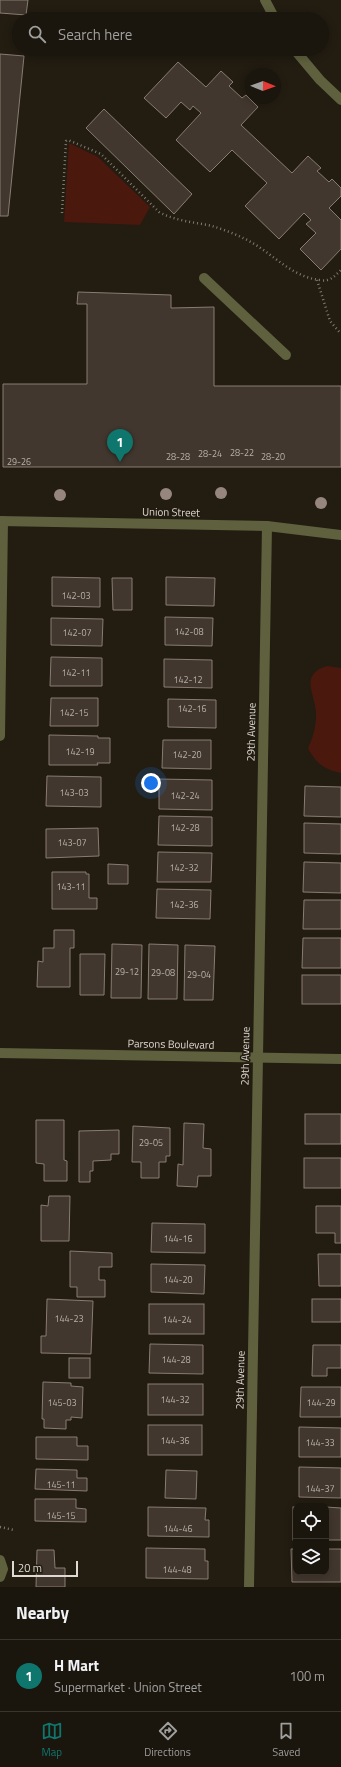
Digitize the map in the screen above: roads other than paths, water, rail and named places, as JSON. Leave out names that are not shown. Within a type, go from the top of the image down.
[{"type":"street","points":[[265,0],[271,12]]},
{"type":"street","points":[[300,56],[316,76],[341,100]]},
{"type":"street","points":[[204,278],[286,355]]},
{"type":"street","points":[[0,736],[1,521]]},
{"type":"street","name":"Union Street","points":[[1,521],[267,526],[341,535]]},
{"type":"street","name":"29th Avenue","points":[[249,1587],[267,526]]},
{"type":"street","name":"Parsons Boulevard","points":[[0,1053],[341,1059]]},
{"type":"street","points":[[0,1560],[3,1570],[0,1577]]},
{"type":"place","name":"H Mart","points":[[120,462]]}]
